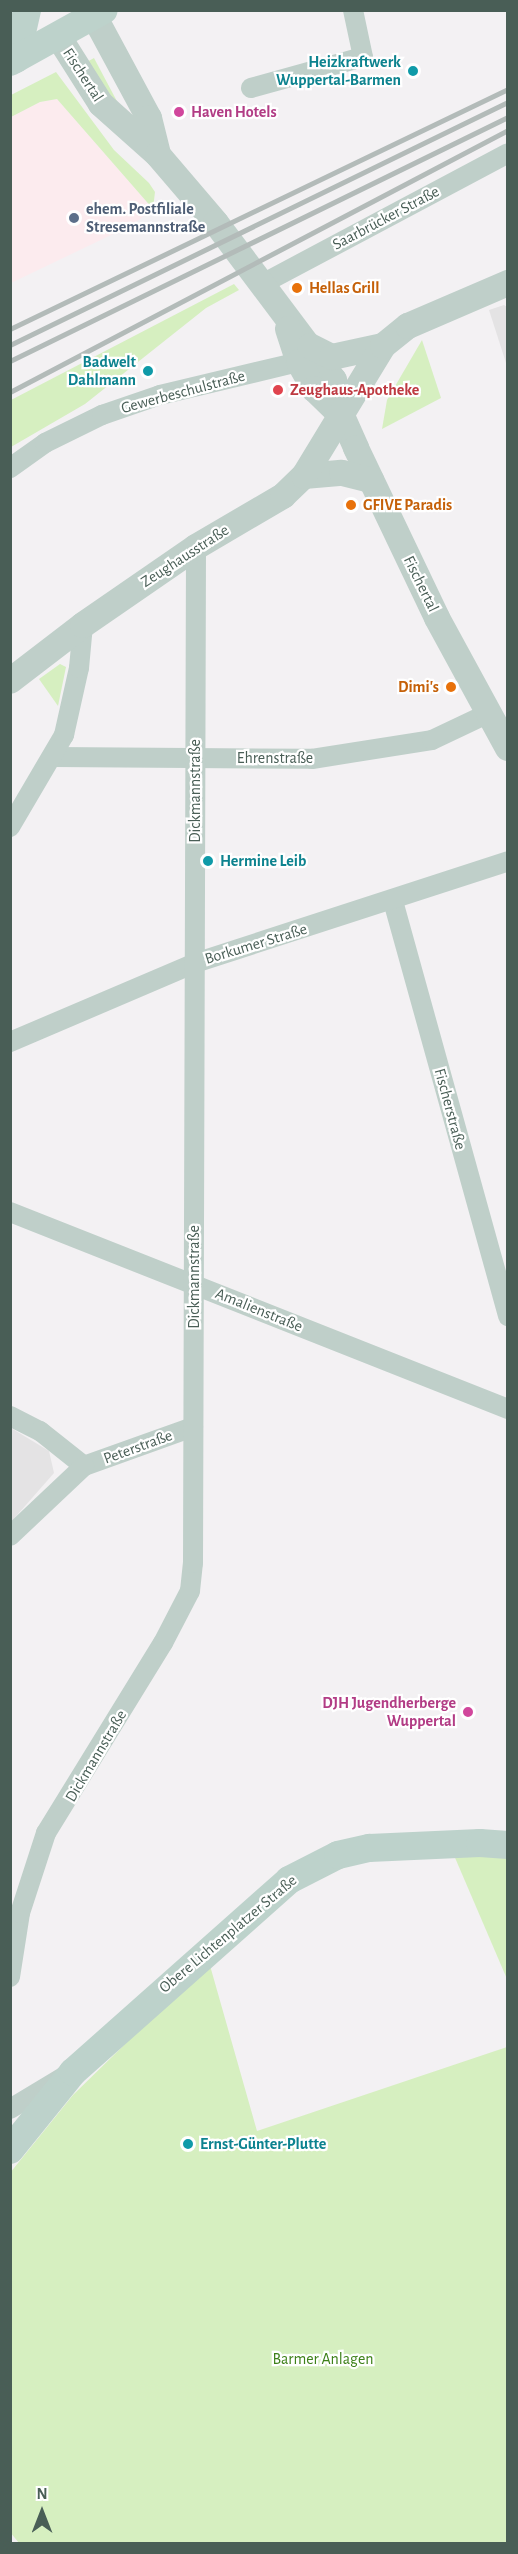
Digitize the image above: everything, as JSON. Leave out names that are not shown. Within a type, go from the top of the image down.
[{"type":"main road","points":[[13,61],[27,10]]},
{"type":"main road","name":"Fischertal","points":[[44,10],[58,36]]},
{"type":"main road","points":[[13,61],[96,12]]},
{"type":"main road","name":"Obere Lichtenplatzer Straße","points":[[10,2150],[73,2072],[250,1912],[313,1865],[369,1848],[507,1845]]},
{"type":"street","points":[[251,88],[363,57],[352,10]]},
{"type":"street","name":"Fischertal","points":[[96,12],[149,118],[158,154]]},
{"type":"street","name":"Fischertal","points":[[58,36],[101,104],[158,154],[261,278],[283,312],[304,354],[334,380],[342,416],[371,480],[437,618],[507,748]]},
{"type":"street","name":"Saarbrücker Straße","points":[[261,278],[507,153]]},
{"type":"street","points":[[304,354],[332,357],[383,346],[431,313],[507,284]]},
{"type":"street","points":[[342,416],[383,346]]},
{"type":"street","name":"Gewerbeschulstraße","points":[[10,468],[45,443],[102,415],[160,395],[304,354]]},
{"type":"street","name":"Zeughausstraße","points":[[10,681],[83,624],[196,547],[283,496],[304,476],[342,416]]},
{"type":"street","points":[[304,476],[342,473],[371,480]]},
{"type":"street","name":"Dickmannstraße","points":[[11,1968],[20,1913],[46,1833],[157,1654],[190,1591],[193,1427],[196,547]]},
{"type":"street","points":[[10,827],[55,757],[64,735],[79,668],[83,624]]},
{"type":"street","name":"Ehrenstraße","points":[[55,757],[312,759],[432,740],[489,713]]},
{"type":"street","name":"Borkumer Straße","points":[[10,1042],[195,963],[393,901],[507,861]]},
{"type":"street","name":"Fischerstraße","points":[[393,901],[507,1316]]},
{"type":"street","name":"Amalienstraße","points":[[10,1212],[507,1409]]},
{"type":"street","name":"Peterstraße","points":[[10,1416],[39,1431],[84,1467]]},
{"type":"street","name":"Peterstraße","points":[[10,1536],[84,1467],[193,1427]]},
{"type":"street","points":[[10,2109],[73,2072]]},
{"type":"shaded area","points":[[57,99],[153,209],[132,225],[11,283],[11,117],[40,102]]},
{"type":"shaded area","points":[[504,305],[507,307],[507,366],[489,310]]},
{"type":"shaded area","points":[[11,1428],[49,1451],[54,1473],[11,1522]]},
{"type":"green space","points":[[94,58],[120,107],[85,63]]},
{"type":"green space","points":[[56,72],[114,150],[149,183],[155,192],[153,209],[57,99],[40,102],[11,117],[11,95]]},
{"type":"green space","points":[[234,284],[239,290],[206,308],[85,404],[11,447],[11,400]]},
{"type":"green space","points":[[422,340],[441,398],[382,429],[387,400]]},
{"type":"green space","points":[[60,664],[66,667],[58,706],[39,679]]},
{"type":"green space","points":[[453,1853],[507,1857],[507,1979]]},
{"type":"green space","name":"Barmer Anlagen","points":[[209,1962],[257,2131],[507,2047],[507,2543],[19,2543],[10,2532],[10,2173],[73,2095]]},
{"type":"railway","points":[[10,329],[508,89]]},
{"type":"railway","points":[[10,345],[508,102]]},
{"type":"railway","points":[[10,361],[508,117]]},
{"type":"railway","points":[[10,392],[508,130]]},
{"type":"place","name":"Heizkraftwerk Wuppertal-Barmen","points":[[413,71]]},
{"type":"place","name":"Haven Hotels","points":[[179,112]]},
{"type":"place","name":"ehem. Postfiliale Stresemannstraße","points":[[74,218]]},
{"type":"place","name":"Hellas Grill","points":[[297,288]]},
{"type":"place","name":"Badwelt Dahlmann","points":[[148,371]]},
{"type":"place","name":"Zeughaus-Apotheke","points":[[278,390]]},
{"type":"place","name":"GFIVE Paradis","points":[[351,505]]},
{"type":"place","name":"Dimi's","points":[[451,687]]},
{"type":"place","name":"Hermine Leib","points":[[208,861]]},
{"type":"place","name":"DJH Jugendherberge Wuppertal","points":[[468,1712]]},
{"type":"place","name":"Ernst-Günter-Plutte","points":[[188,2144]]}]
